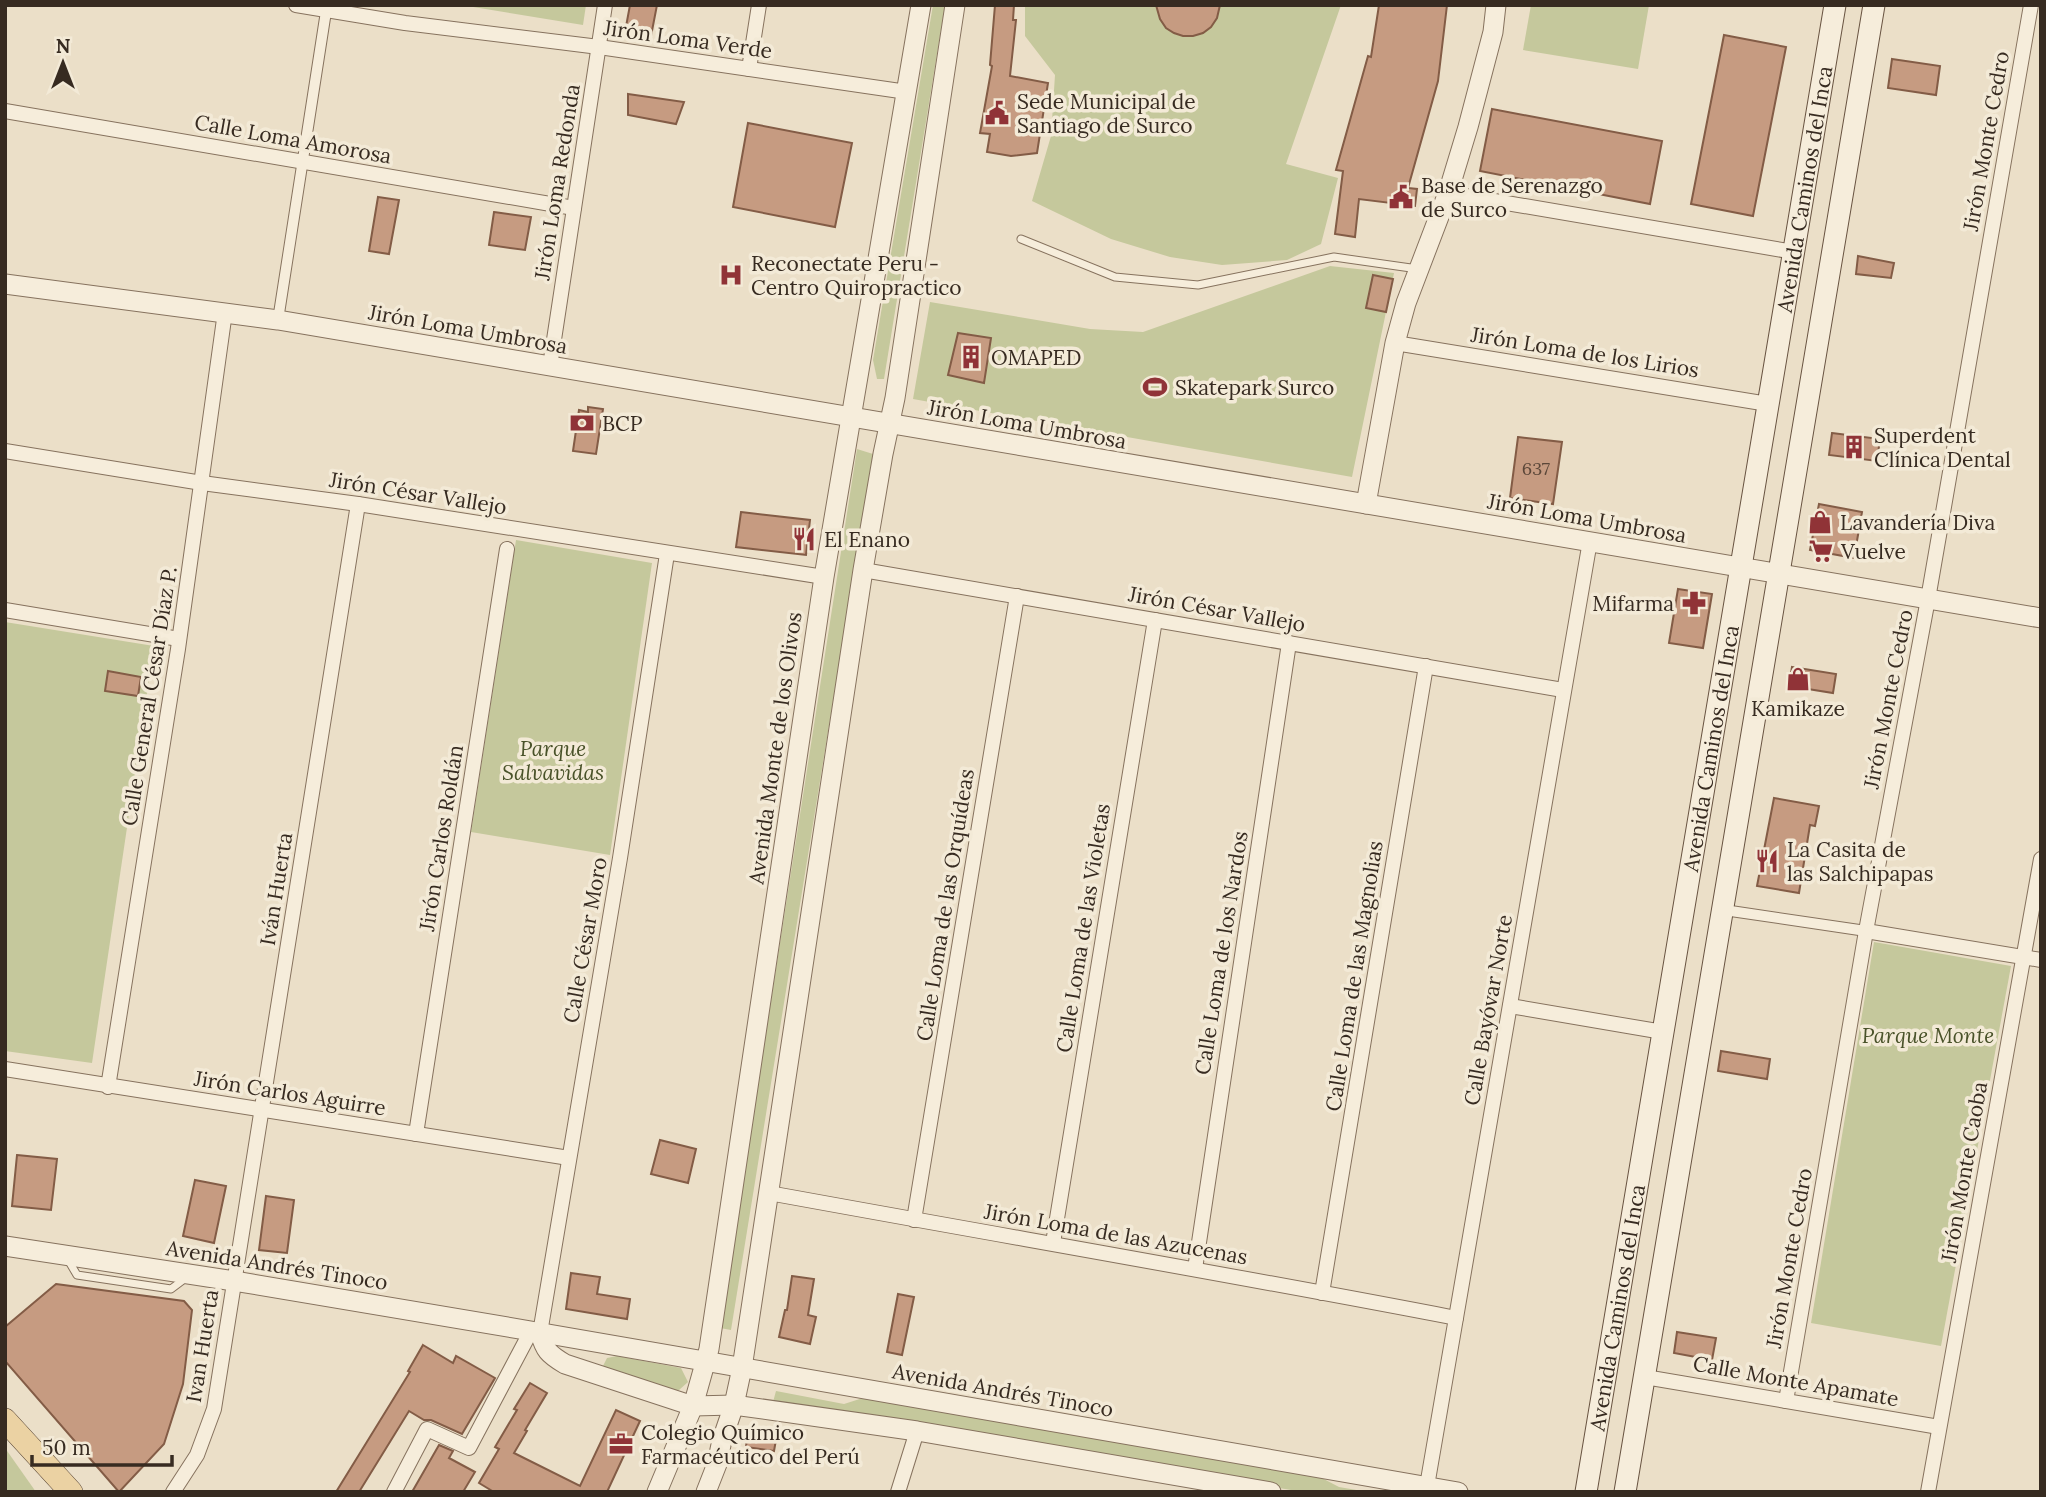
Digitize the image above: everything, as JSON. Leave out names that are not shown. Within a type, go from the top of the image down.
[{"type":"main road","name":"Avenida Caminos del Inca","points":[[1586,1492],[1835,5]]},
{"type":"main road","name":"Avenida Caminos del Inca","points":[[1625,1492],[1874,5]]},
{"type":"main road","points":[[5,1420],[71,1492]]},
{"type":"main road","points":[[25,1443],[57,1492]]},
{"type":"street","name":"Jirón Loma Verde","points":[[296,5],[405,23],[599,47],[906,92]]},
{"type":"street","name":"Jirón Loma Redonda","points":[[550,366],[606,5]]},
{"type":"street","points":[[749,69],[759,5]]},
{"type":"street","name":"Avenida Monte de los Olivos","points":[[657,1492],[692,1406],[705,1362],[824,577],[921,5]]},
{"type":"street","points":[[706,1492],[718,1464],[742,1368],[863,570],[895,398],[956,5]]},
{"type":"street","points":[[1366,504],[1395,343],[1406,303],[1448,193],[1482,77],[1493,32],[1496,5]]},
{"type":"street","name":"Jirón Monte Cedro","points":[[1786,1401],[1866,931],[1928,599],[2031,5]]},
{"type":"street","points":[[278,320],[327,8]]},
{"type":"street","name":"Calle Loma Amorosa","points":[[5,110],[574,208]]},
{"type":"street","points":[[1448,193],[1794,252]]},
{"type":"street","name":"Jirón Loma Umbrosa","points":[[5,284],[278,320],[2041,618]]},
{"type":"street","name":"Calle General César Díaz P.","points":[[108,1087],[179,639],[225,312]]},
{"type":"street","name":"Jirón Loma de los Lirios","points":[[1395,343],[1768,404]]},
{"type":"street","name":"Jirón César Vallejo","points":[[5,451],[824,577]]},
{"type":"street","name":"Iván Huerta","points":[[234,1281],[358,504]]},
{"type":"street","name":"Calle Bayóvar Norte","points":[[1427,1486],[1590,541]]},
{"type":"street","name":"Jirón Carlos Roldán","points":[[416,1133],[507,549]]},
{"type":"street","name":"Calle César Moro","points":[[394,1492],[427,1429],[469,1448],[536,1332],[569,1158],[620,858],[667,554]]},
{"type":"street","name":"Jirón César Vallejo","points":[[863,570],[1563,690]]},
{"type":"street","name":"Calle Loma de las Orquídeas","points":[[914,1220],[1017,596]]},
{"type":"street","points":[[5,610],[179,639]]},
{"type":"street","name":"Calle Loma de las Violetas","points":[[1053,1243],[1155,620]]},
{"type":"street","name":"Calle Loma de los Nardos","points":[[1195,1269],[1289,643]]},
{"type":"street","name":"Calle Loma de las Magnolias","points":[[1322,1293],[1426,666]]},
{"type":"street","name":"Jirón Monte Caoba","points":[[1928,1492],[2041,859]]},
{"type":"street","points":[[1724,909],[2041,960]]},
{"type":"street","points":[[1510,1006],[1663,1032]]},
{"type":"street","name":"Jirón Carlos Aguirre","points":[[5,1069],[569,1158]]},
{"type":"street","name":"Jirón Loma de las Azucenas","points":[[769,1193],[1457,1318]]},
{"type":"street","name":"Avenida Andrés Tinoco","points":[[5,1246],[536,1332],[1458,1492]]},
{"type":"street","name":"Ivan Huerta","points":[[173,1492],[197,1455],[214,1409],[234,1281]]},
{"type":"street","points":[[536,1332],[545,1349],[565,1364],[692,1406],[734,1405],[917,1431],[1271,1492]]},
{"type":"street","name":"Calle Monte Apamate","points":[[1645,1377],[1939,1427]]},
{"type":"street","points":[[898,1492],[917,1431]]},
{"type":"lane","points":[[1021,239],[1115,277],[1198,285],[1334,257],[1419,269]]},
{"type":"green space","points":[[461,5],[586,5],[583,25]]},
{"type":"green space","points":[[933,5],[945,5],[884,379],[877,379],[873,360]]},
{"type":"green space","points":[[1025,5],[1341,5],[1286,164],[1338,178],[1321,244],[1287,260],[1222,265],[1170,257],[1111,239],[1032,201],[1051,136],[1055,75],[1025,36]]},
{"type":"green space","points":[[1531,5],[1649,5],[1638,69],[1523,50]]},
{"type":"green space","points":[[1330,266],[1394,273],[1352,477],[913,399],[930,302],[1090,329],[1143,332]]},
{"type":"green space","points":[[857,449],[873,454],[731,1330],[720,1328]]},
{"type":"green space","name":"Parque Salvavidas","points":[[516,540],[652,563],[610,855],[471,832]]},
{"type":"green space","points":[[5,622],[154,646],[92,1063],[5,1051]]},
{"type":"green space","name":"Parque Monte","points":[[1874,942],[2011,966],[1941,1346],[1811,1323]]},
{"type":"green space","points":[[617,1356],[681,1368],[688,1382],[679,1390],[670,1391],[611,1373],[603,1366],[607,1358]]},
{"type":"green space","points":[[776,1391],[844,1404],[866,1397],[1318,1476],[1339,1487],[1368,1492],[1303,1492],[773,1402]]},
{"type":"green space","points":[[5,1448],[36,1492],[5,1492]]},
{"type":"building","points":[[630,5],[657,5],[651,36],[625,32]]},
{"type":"building","points":[[995,5],[1014,5],[1013,20],[1016,20],[1010,76],[1048,83],[1037,153],[1011,156],[987,152],[990,134],[980,133],[992,66]]},
{"type":"building","points":[[1156,5],[1220,5],[1217,18],[1211,27],[1203,33],[1183,36],[1166,28]]},
{"type":"building","points":[[1379,5],[1447,5],[1438,81],[1408,188],[1417,189],[1415,206],[1359,199],[1355,237],[1335,234],[1343,171],[1336,170],[1368,56],[1371,57]]},
{"type":"building","points":[[1724,35],[1786,47],[1753,216],[1691,204]]},
{"type":"building","points":[[1892,59],[1940,66],[1936,95],[1888,88]]},
{"type":"building","points":[[628,94],[684,102],[676,124],[628,115]]},
{"type":"building","points":[[1492,109],[1662,141],[1650,204],[1480,171]]},
{"type":"building","points":[[748,123],[852,143],[835,227],[733,207]]},
{"type":"building","points":[[378,197],[399,200],[389,254],[369,251]]},
{"type":"building","points":[[494,212],[531,217],[525,250],[489,245]]},
{"type":"building","points":[[1858,256],[1894,263],[1891,278],[1856,274]]},
{"type":"building","points":[[1373,275],[1393,279],[1386,312],[1366,308]]},
{"type":"building","name":"OMAPED","points":[[958,333],[991,338],[984,383],[948,375]]},
{"type":"building","points":[[588,407],[603,409],[596,454],[573,451],[579,410],[588,412]]},
{"type":"building","name":"Superdent Clínica Dental","points":[[1832,433],[1880,439],[1877,461],[1829,455]]},
{"type":"building","points":[[1518,437],[1562,442],[1553,504],[1510,498]]},
{"type":"building","points":[[1819,504],[1862,512],[1854,558],[1810,550]]},
{"type":"building","points":[[741,512],[810,520],[806,555],[736,547]]},
{"type":"building","points":[[1678,589],[1712,594],[1703,648],[1669,643]]},
{"type":"building","points":[[1792,667],[1836,674],[1833,693],[1789,686]]},
{"type":"building","points":[[108,671],[141,677],[138,696],[105,691]]},
{"type":"building","points":[[1774,798],[1819,806],[1815,826],[1810,825],[1799,893],[1757,886]]},
{"type":"building","points":[[1721,1051],[1770,1059],[1767,1079],[1718,1071]]},
{"type":"building","points":[[660,1140],[696,1149],[688,1183],[651,1174]]},
{"type":"building","points":[[17,1155],[57,1159],[51,1210],[12,1206]]},
{"type":"building","points":[[195,1180],[226,1186],[214,1243],[183,1236]]},
{"type":"building","points":[[266,1196],[294,1200],[287,1253],[259,1250]]},
{"type":"building","points":[[571,1273],[600,1277],[597,1294],[630,1299],[627,1319],[566,1309]]},
{"type":"building","points":[[792,1276],[814,1279],[808,1315],[816,1317],[810,1344],[779,1337],[787,1310]]},
{"type":"building","points":[[56,1284],[184,1301],[192,1310],[183,1384],[164,1444],[119,1492],[5,1361],[5,1327]]},
{"type":"building","points":[[898,1294],[914,1297],[902,1355],[887,1352]]},
{"type":"building","points":[[1677,1332],[1716,1338],[1712,1360],[1674,1353]]},
{"type":"building","points":[[423,1345],[453,1363],[456,1356],[495,1378],[462,1434],[431,1420],[424,1420],[409,1411],[359,1492],[336,1492],[410,1372],[408,1371]]},
{"type":"building","points":[[530,1383],[547,1393],[514,1453],[580,1486],[616,1410],[640,1421],[607,1492],[494,1492],[479,1483],[499,1449],[495,1447],[517,1410],[514,1409]]},
{"type":"building","points":[[748,1430],[777,1434],[774,1451],[746,1447]]},
{"type":"building","points":[[439,1445],[453,1451],[449,1458],[475,1472],[463,1492],[412,1492]]},
{"type":"place","name":"Sede Municipal de Santiago de Surco","points":[[997,113]]},
{"type":"place","name":"Base de Serenazgo de Surco","points":[[1401,197]]},
{"type":"place","name":"Reconectate Peru - Centro Quiropractico","points":[[731,275]]},
{"type":"place","name":"OMAPED","points":[[971,357]]},
{"type":"place","name":"Skatepark Surco","points":[[1155,387]]},
{"type":"place","name":"BCP","points":[[582,423]]},
{"type":"place","name":"Superdent Clínica Dental","points":[[1854,447]]},
{"type":"place","name":"Lavandería Diva","points":[[1820,522]]},
{"type":"place","name":"El Enano","points":[[804,539]]},
{"type":"place","name":"Vuelve","points":[[1821,551]]},
{"type":"place","name":"Mifarma","points":[[1694,603]]},
{"type":"place","name":"Kamikaze","points":[[1798,679]]},
{"type":"place","name":"La Casita de las Salchipapas","points":[[1767,861]]},
{"type":"place","name":"Colegio Químico Farmacéutico del Perú","points":[[621,1444]]}]
